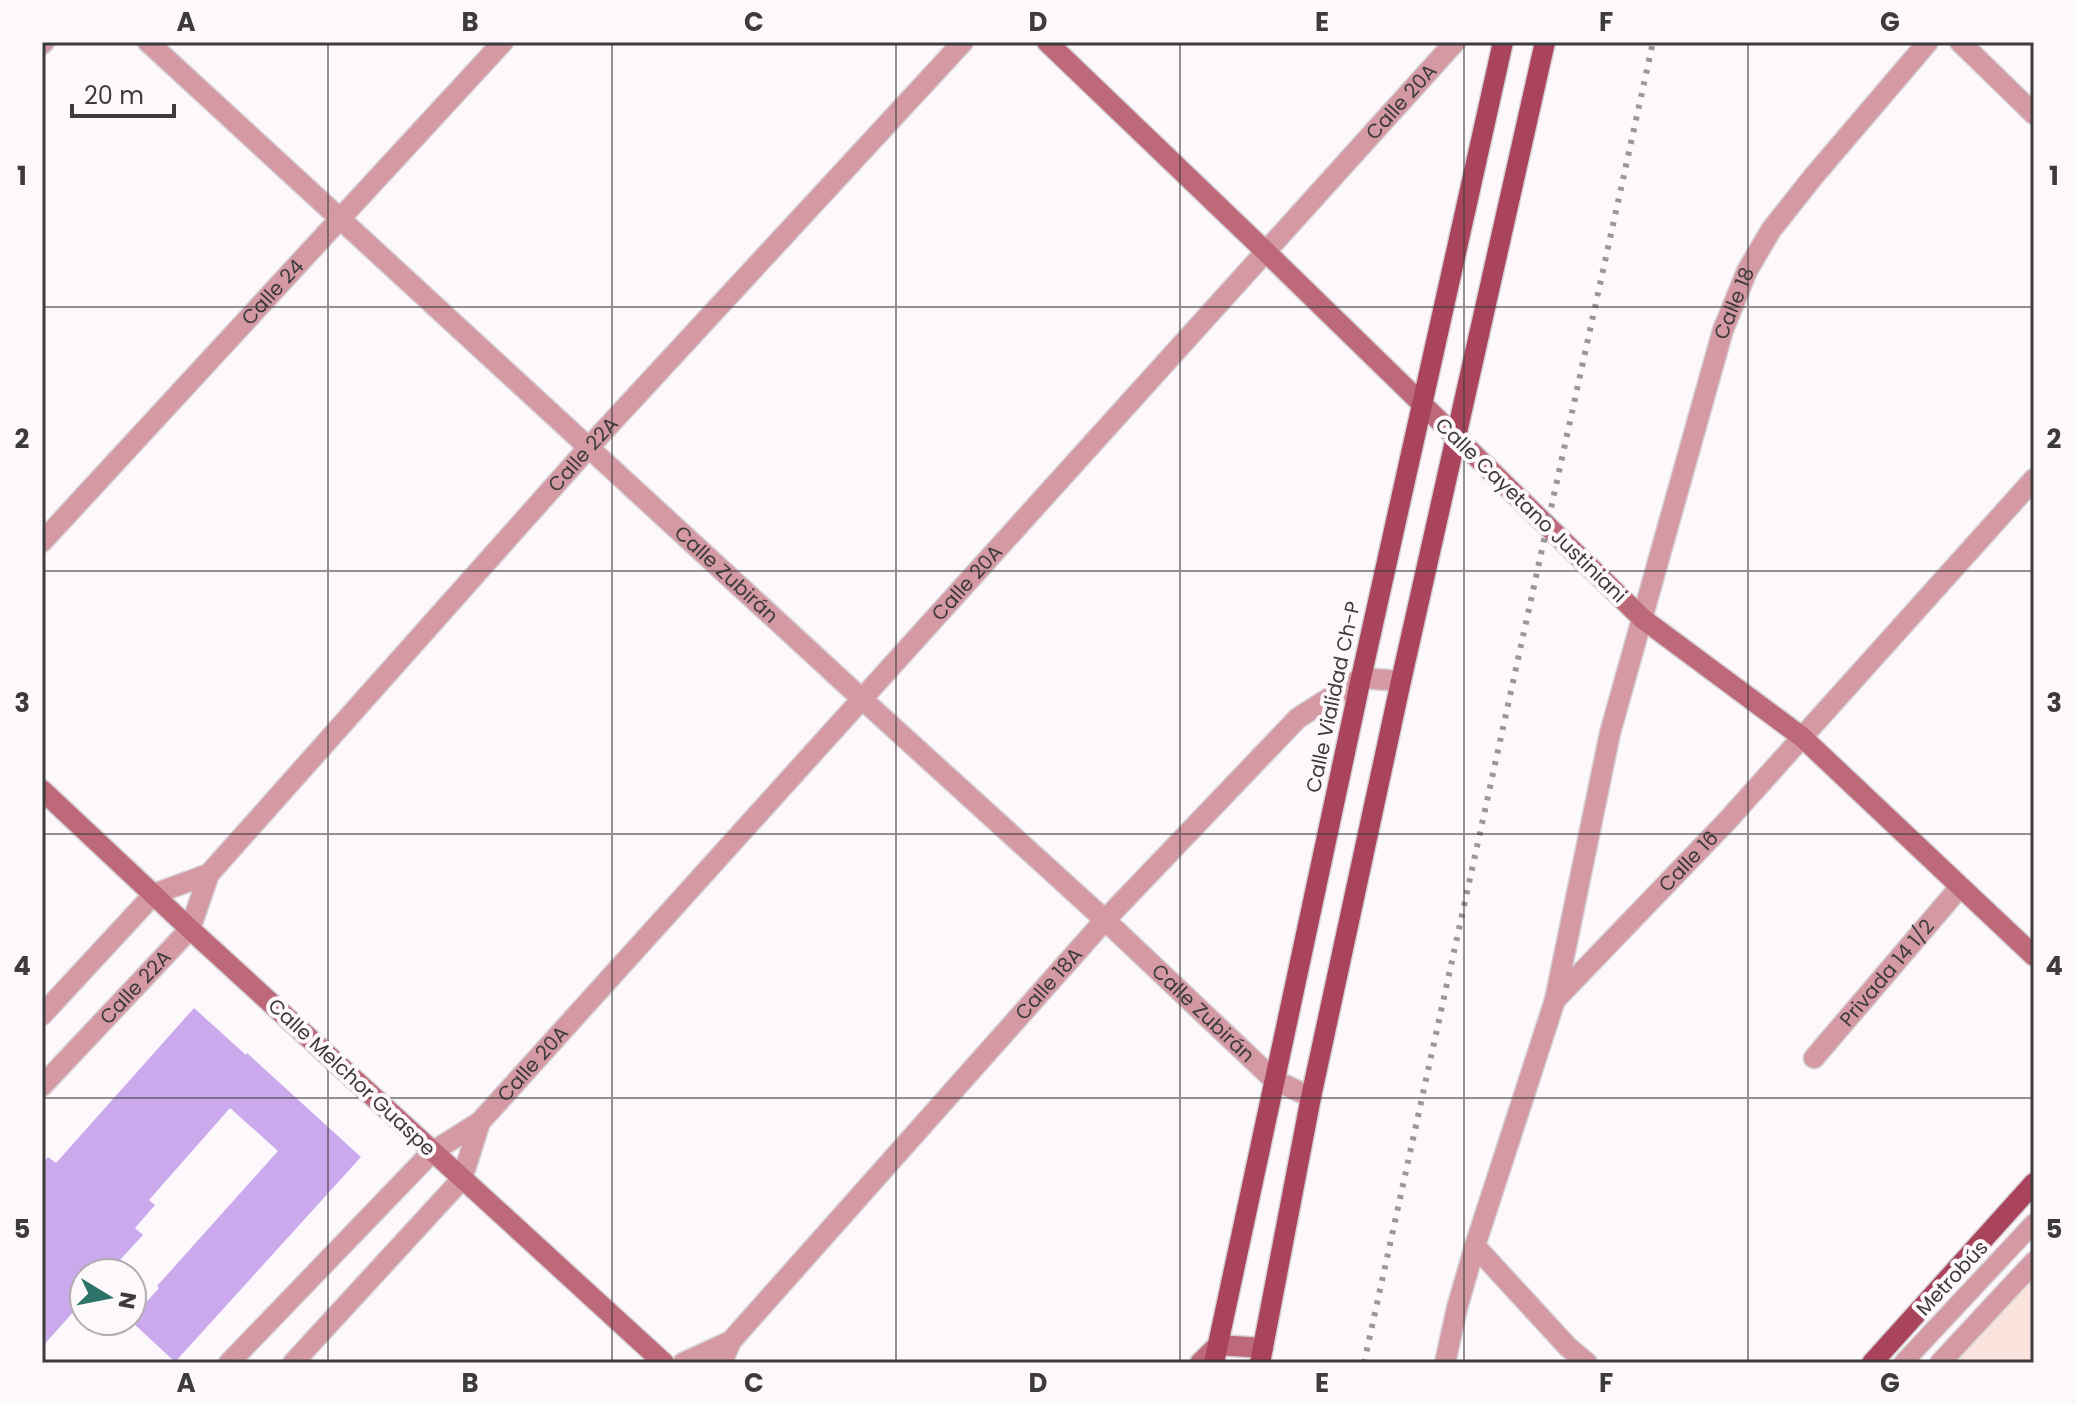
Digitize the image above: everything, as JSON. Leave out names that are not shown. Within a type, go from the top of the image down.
[{"type":"main road","name":"Calle Cayetano Justiniani","points":[[1047,42],[1643,619],[1802,737],[2034,956]]},
{"type":"main road","name":"Calle Vialidad Ch-P","points":[[1216,1354],[1361,678],[1503,42]]},
{"type":"main road","points":[[1200,1363],[1216,1354],[1261,1356],[1311,1097],[1545,42]]},
{"type":"main road","name":"Calle Melchor Guaspe","points":[[42,790],[664,1363]]},
{"type":"main road","points":[[1872,1363],[2034,1183]]},
{"type":"street","name":"Calle Zubirán","points":[[148,42],[1105,920],[1274,1080],[1311,1097]]},
{"type":"street","name":"Calle 24","points":[[42,542],[503,42]]},
{"type":"street","name":"Calle 22A","points":[[42,1086],[190,929],[209,874],[589,447],[963,42]]},
{"type":"street","name":"Calle 20A","points":[[229,1363],[432,1152],[480,1122],[1455,42]]},
{"type":"street","name":"Calle 18","points":[[1555,1000],[1610,733],[1723,330],[1747,271],[1771,230],[1928,42]]},
{"type":"street","points":[[1960,42],[2034,114]]},
{"type":"street","name":"Calle 16","points":[[1445,1363],[1475,1246],[1555,1000],[1727,821],[2034,479]]},
{"type":"street","points":[[1361,678],[1401,681]]},
{"type":"street","name":"Calle 18A","points":[[722,1363],[731,1341],[1105,920],[1298,718],[1361,678]]},
{"type":"street","name":"Calle 22A","points":[[42,1015],[154,894],[209,874]]},
{"type":"street","name":"Privada 14 1/2","points":[[1814,1058],[1960,887]]},
{"type":"street","name":"Calle 20A","points":[[293,1363],[462,1179],[480,1122]]},
{"type":"street","points":[[1475,1246],[1568,1347],[1587,1363]]},
{"type":"street","points":[[1940,1363],[2034,1262]]},
{"type":"street","name":"Calle 18A","points":[[683,1363],[731,1341]]},
{"type":"lane","name":"Metrobús","points":[[1903,1363],[2034,1223]]},
{"type":"shaded area","points":[[2034,1271],[2034,1363],[1951,1363]]},
{"type":"building","points":[[194,1008],[361,1157],[175,1362],[148,1337],[148,1300],[159,1288],[157,1286],[278,1151],[230,1108],[149,1200],[155,1205],[135,1228],[143,1235],[123,1257],[68,1257],[68,1318],[42,1347],[42,1163],[48,1157],[56,1163]]},
{"type":"railway","points":[[1364,1363],[1653,42]]}]
